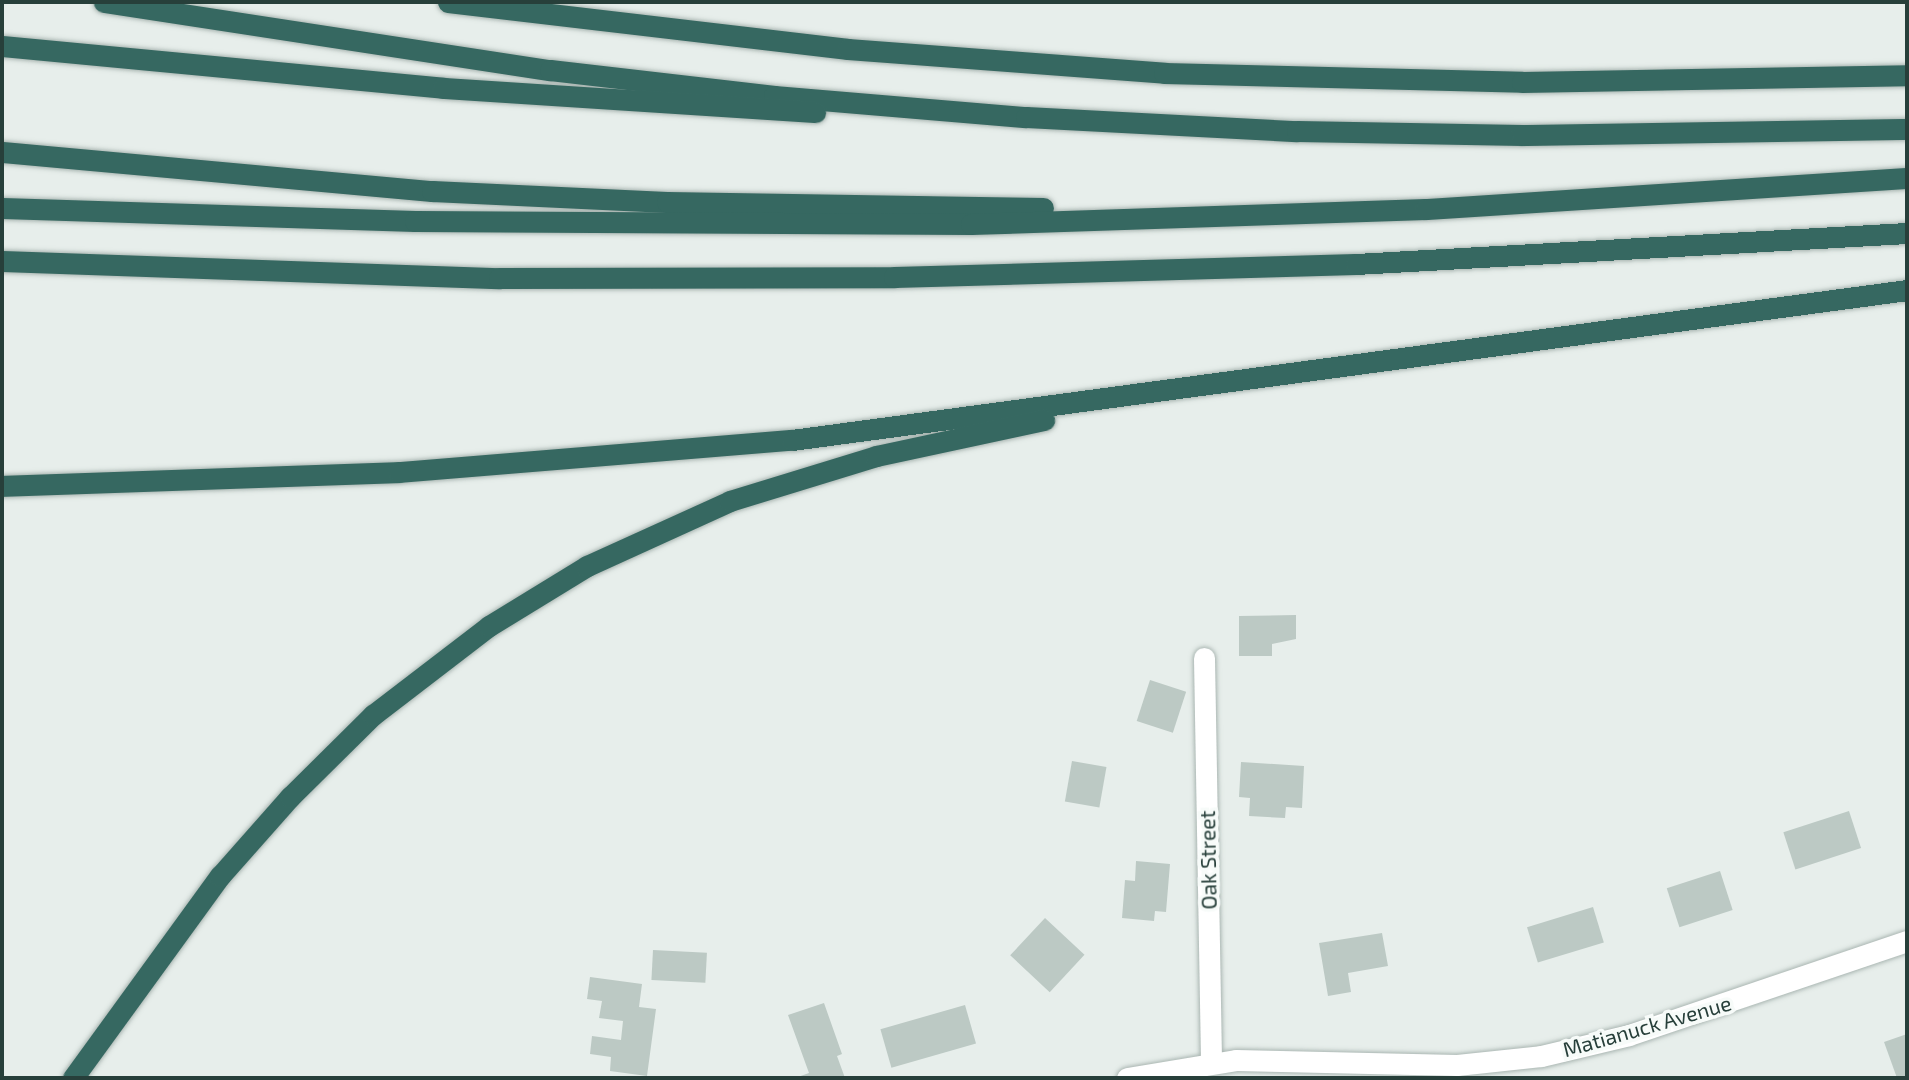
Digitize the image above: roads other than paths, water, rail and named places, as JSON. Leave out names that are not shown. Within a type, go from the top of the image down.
[{"type":"highway","points":[[104,2],[550,71],[904,107],[1169,125],[1411,134],[1630,135],[1907,129]]},
{"type":"highway","points":[[447,2],[848,49],[1164,73],[1522,82],[1907,75]]},
{"type":"highway","points":[[2,46],[681,106],[797,112],[904,107]]},
{"type":"highway","points":[[2,152],[419,190],[732,204],[1053,209],[1174,219]]},
{"type":"highway","points":[[2,208],[345,220],[768,226],[1174,219],[1426,209],[1907,178]]},
{"type":"highway","points":[[2,261],[499,278],[894,277],[1356,264],[1907,233]]},
{"type":"highway","points":[[2,486],[264,480],[544,462],[805,438],[1094,402],[1907,290]]},
{"type":"highway","points":[[73,1078],[195,909],[282,805],[373,715],[489,626],[587,566],[730,501],[845,464],[1016,427],[1094,402]]},
{"type":"street","name":"Oak Street","points":[[1205,658],[1211,1062]]},
{"type":"street","name":"Matianuck Avenue","points":[[1127,1078],[1211,1062],[1457,1065],[1541,1056],[1629,1035],[1907,941]]}]
